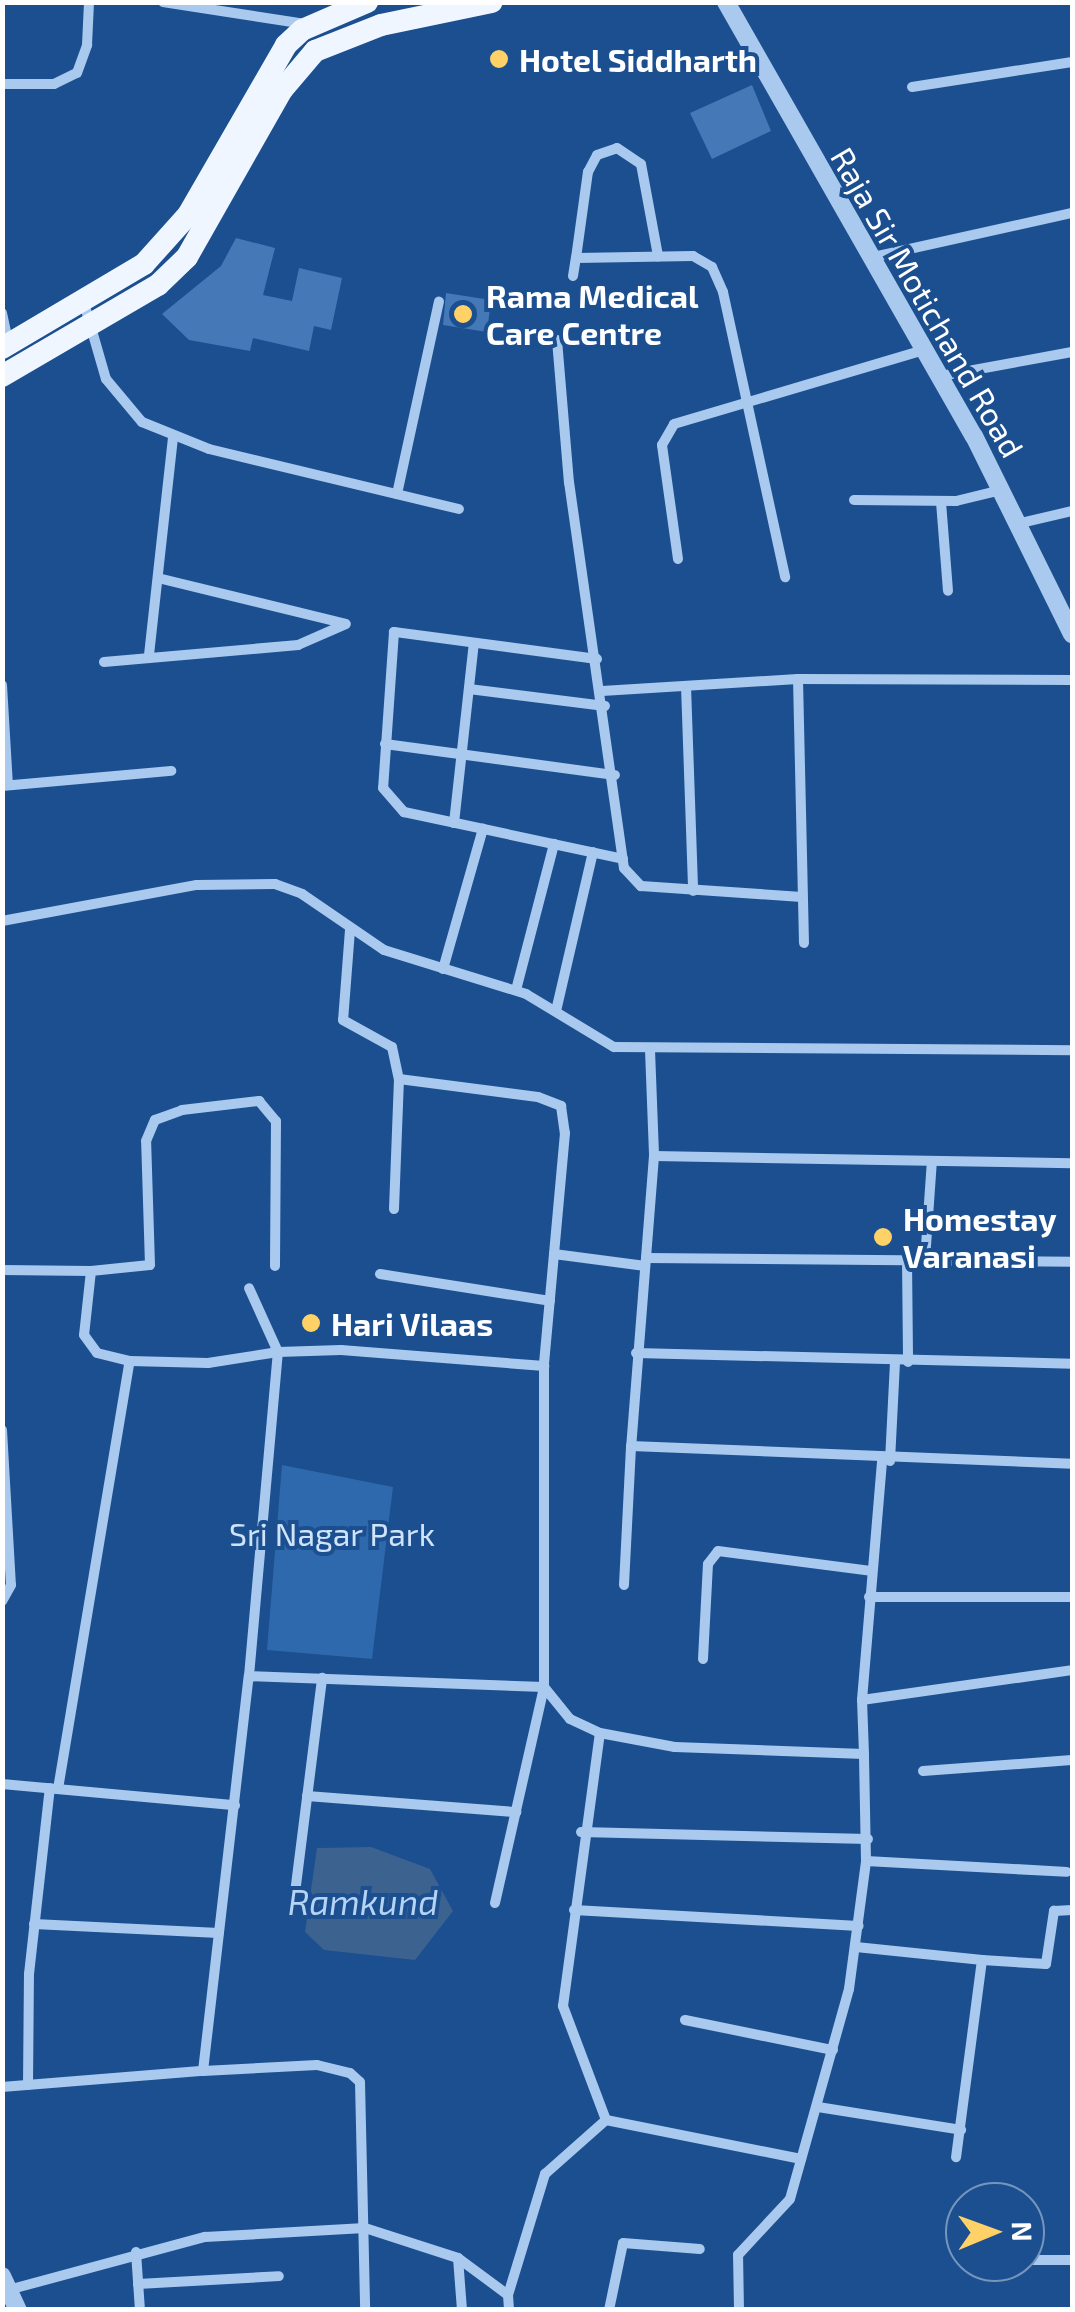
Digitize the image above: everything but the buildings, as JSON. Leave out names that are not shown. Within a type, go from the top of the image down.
[{"type":"main road","points":[[6,346],[84,303],[170,239],[264,75],[311,25],[368,2]]},
{"type":"main road","points":[[2,376],[158,285],[187,257],[282,90],[316,51],[380,25],[492,2]]},
{"type":"street","points":[[2,84],[54,84],[77,72],[89,2]]},
{"type":"street","points":[[163,2],[311,25]]},
{"type":"street","name":"Raja Sir Motichand Road","points":[[726,2],[868,259],[940,376],[1072,631]]},
{"type":"street","points":[[912,87],[1072,62]]},
{"type":"street","points":[[572,276],[588,172],[598,155],[617,148],[641,164],[658,256]]},
{"type":"street","points":[[868,259],[1072,213]]},
{"type":"street","points":[[576,258],[693,256],[712,267],[747,401],[785,577]]},
{"type":"street","points":[[396,494],[439,302]]},
{"type":"street","points":[[84,303],[120,401],[172,437],[459,509]]},
{"type":"street","points":[[2,313],[6,346]]},
{"type":"street","points":[[556,340],[569,482],[615,774],[622,858],[641,886],[802,898]]},
{"type":"street","points":[[678,559],[664,436],[684,418],[924,350]]},
{"type":"street","points":[[940,376],[1072,352]]},
{"type":"street","points":[[149,655],[162,580],[172,437]]},
{"type":"street","points":[[854,500],[941,502],[1001,490]]},
{"type":"street","points":[[941,502],[948,591]]},
{"type":"street","points":[[1017,524],[1072,511]]},
{"type":"street","points":[[104,662],[149,655],[298,645],[346,624],[162,580]]},
{"type":"street","points":[[597,659],[394,632],[383,788],[390,803],[454,823],[622,858]]},
{"type":"street","points":[[454,823],[474,643]]},
{"type":"street","points":[[602,691],[798,679],[1072,680]]},
{"type":"street","points":[[798,679],[804,943]]},
{"type":"street","points":[[2,684],[5,786],[172,770]]},
{"type":"street","points":[[686,686],[693,891]]},
{"type":"street","points":[[469,689],[605,706]]},
{"type":"street","points":[[385,744],[615,774]]},
{"type":"street","points":[[443,969],[483,829]]},
{"type":"street","points":[[516,990],[554,844]]},
{"type":"street","points":[[556,1011],[592,852]]},
{"type":"street","points":[[2,921],[236,881],[302,894],[384,950],[516,990],[614,1047],[1072,1050]]},
{"type":"street","points":[[350,930],[343,1020],[392,1046],[399,1078],[394,1209]]},
{"type":"street","points":[[624,1585],[636,1353],[654,1156],[650,1050]]},
{"type":"street","points":[[399,1078],[538,1096],[561,1106],[565,1134],[544,1366],[544,1688],[495,1903]]},
{"type":"street","points":[[2,1270],[90,1272],[150,1265],[146,1141],[156,1120],[249,1101],[267,1104],[276,1121],[275,1266]]},
{"type":"street","points":[[654,1156],[1072,1163]]},
{"type":"street","points":[[925,1260],[932,1161]]},
{"type":"street","points":[[554,1254],[646,1262],[1072,1262]]},
{"type":"street","points":[[739,2310],[738,2255],[782,2214],[818,2106],[860,1926],[868,1839],[862,1700],[869,1597],[902,1362],[907,1260]]},
{"type":"street","points":[[90,1272],[84,1335],[97,1353],[130,1361],[208,1363],[278,1352],[341,1350],[544,1366]]},
{"type":"street","points":[[380,1274],[550,1301]]},
{"type":"street","points":[[202,2071],[249,1676],[278,1352],[249,1288]]},
{"type":"street","points":[[636,1353],[1072,1364]]},
{"type":"street","points":[[28,2085],[34,1924],[54,1788],[130,1361]]},
{"type":"street","points":[[2,1430],[11,1585],[2,1602]]},
{"type":"street","points":[[631,1446],[886,1461],[1072,1464]]},
{"type":"street","points":[[703,1659],[708,1564],[718,1552],[871,1571]]},
{"type":"street","points":[[869,1597],[1072,1597]]},
{"type":"street","points":[[862,1700],[1072,1670]]},
{"type":"street","points":[[249,1676],[544,1688]]},
{"type":"street","points":[[295,1892],[322,1678]]},
{"type":"street","points":[[544,1688],[556,1709],[600,1733],[675,1747],[864,1754]]},
{"type":"street","points":[[600,1733],[582,1832],[562,2006],[606,2120]]},
{"type":"street","points":[[923,1771],[1072,1760]]},
{"type":"street","points":[[2,1784],[235,1805]]},
{"type":"street","points":[[308,1796],[516,1812]]},
{"type":"street","points":[[582,1832],[868,1839]]},
{"type":"street","points":[[866,1861],[1067,1872]]},
{"type":"street","points":[[574,1910],[860,1926]]},
{"type":"street","points":[[856,1947],[1046,1964],[1054,1911],[1072,1910]]},
{"type":"street","points":[[34,1924],[219,1934]]},
{"type":"street","points":[[956,2157],[982,1960]]},
{"type":"street","points":[[685,2020],[832,2050]]},
{"type":"street","points":[[2,2086],[317,2066],[350,2073],[364,2092],[365,2310]]},
{"type":"street","points":[[818,2106],[961,2130]]},
{"type":"street","points":[[606,2120],[801,2160]]},
{"type":"street","points":[[510,2310],[508,2296],[545,2174],[606,2120]]},
{"type":"street","points":[[18,2310],[5,2283],[136,2252],[252,2231],[365,2228],[458,2258],[508,2296]]},
{"type":"street","points":[[609,2310],[624,2243],[700,2249]]},
{"type":"street","points":[[136,2252],[140,2310]]},
{"type":"street","points":[[458,2258],[462,2310]]},
{"type":"street","points":[[1045,2260],[1072,2260]]},
{"type":"street","points":[[138,2284],[279,2276]]},
{"type":"green space","name":"Sri Nagar Park","points":[[282,1465],[393,1487],[372,1659],[267,1650]]},
{"type":"water","name":"Ramkund","points":[[371,1847],[430,1869],[453,1911],[415,1960],[324,1950],[305,1932],[317,1848]]},
{"type":"place","name":"Hotel Siddharth","points":[[499,59]]},
{"type":"place","name":"Rama Medical Care Centre","points":[[463,314]]},
{"type":"place","name":"Homestay Varanasi","points":[[883,1237]]},
{"type":"place","name":"Hari Vilaas","points":[[311,1323]]}]
